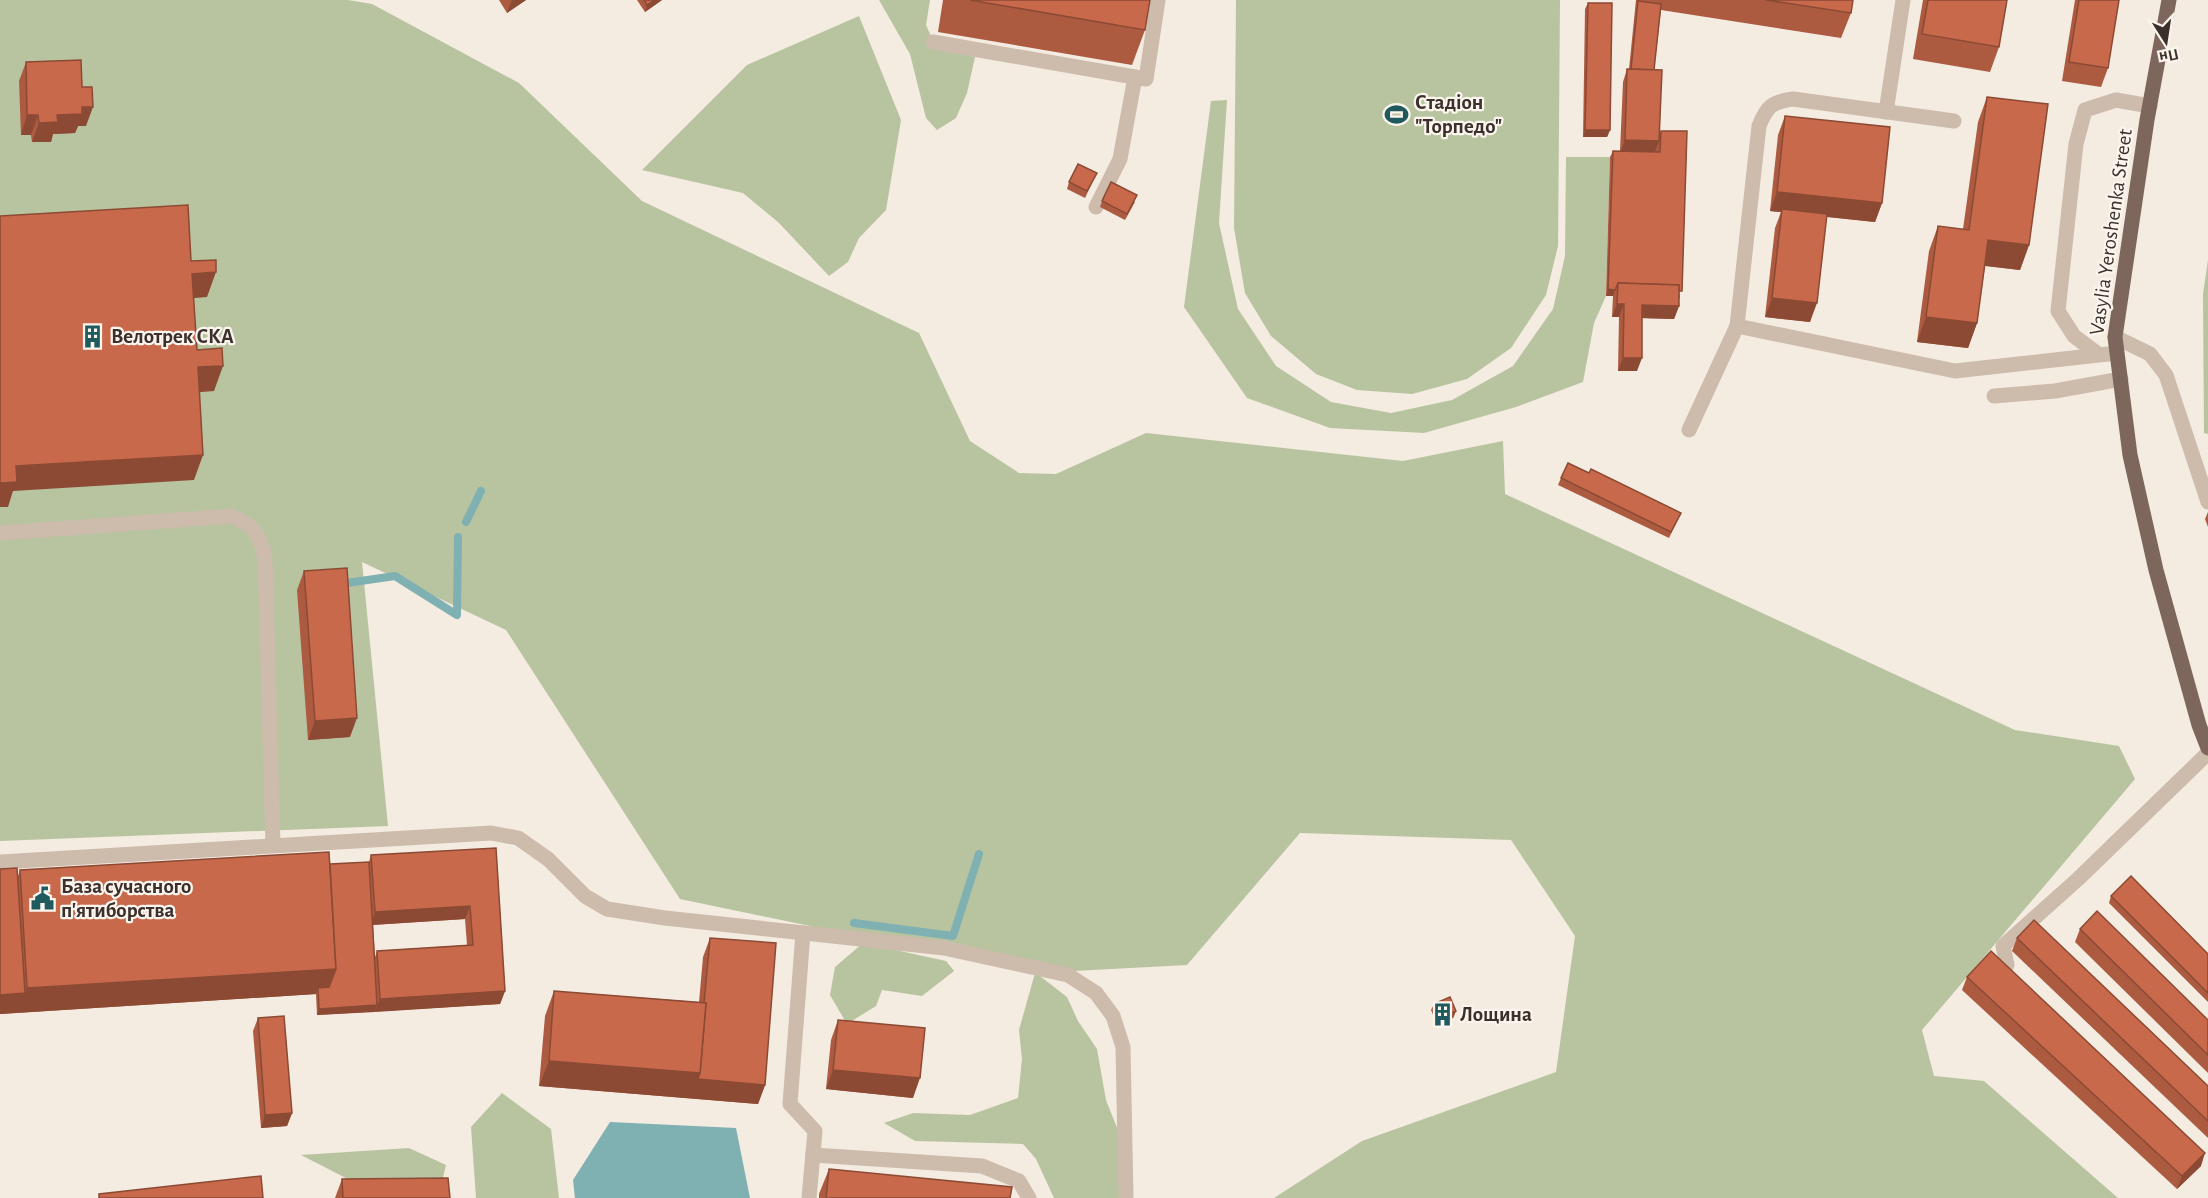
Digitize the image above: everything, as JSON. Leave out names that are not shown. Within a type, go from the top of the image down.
[{"type":"main road","name":"Vasylia Yeroshenka Street","points":[[2169,0],[2150,106],[2116,345],[2130,455],[2156,570],[2199,725],[2208,748]]},
{"type":"lane","points":[[933,42],[1146,79],[1158,0]]},
{"type":"lane","points":[[1886,112],[1903,0]]},
{"type":"lane","points":[[1096,207],[1120,159],[1135,77]]},
{"type":"lane","points":[[1689,430],[1737,326],[1759,126],[1764,111],[1777,101],[1793,99],[1953,121]]},
{"type":"lane","points":[[2098,354],[2074,336],[2058,311],[2076,144],[2085,110],[2116,100],[2150,106]]},
{"type":"lane","points":[[1737,326],[1955,371],[2098,354],[2116,345],[2150,354],[2166,375],[2208,502]]},
{"type":"lane","points":[[1994,396],[2055,392],[2121,379]]},
{"type":"lane","points":[[0,533],[232,516],[248,523],[261,538],[265,558],[273,845]]},
{"type":"lane","points":[[2007,964],[2003,946],[2078,879],[2208,753]]},
{"type":"lane","points":[[0,862],[491,833],[518,838],[548,859],[585,896],[607,909],[665,918],[944,948],[1068,975],[1096,993],[1113,1016],[1123,1047],[1126,1198]]},
{"type":"lane","points":[[803,933],[790,1104],[815,1131],[809,1198]]},
{"type":"lane","points":[[813,1155],[982,1166],[1019,1181],[1029,1198]]},
{"type":"green space","points":[[0,0],[348,0],[372,4],[519,83],[642,201],[919,333],[970,441],[1019,473],[1056,474],[1146,433],[1403,461],[1503,441],[1505,494],[2015,730],[2119,746],[2135,779],[1922,1030],[1934,1076],[1984,1081],[2118,1198],[1274,1198],[1362,1141],[1556,1072],[1575,936],[1511,840],[1300,833],[1187,965],[1036,973],[1067,997],[1078,1021],[1097,1049],[1106,1100],[1125,1148],[1122,1198],[1054,1198],[1036,1159],[1023,1144],[915,1141],[884,1123],[913,1113],[970,1115],[1018,1098],[1022,1059],[1019,1030],[1035,973],[680,899],[506,630],[362,562],[388,826],[0,841]]},
{"type":"green space","points":[[879,0],[930,0],[926,25],[936,47],[975,57],[967,93],[956,118],[937,130],[926,118],[910,54]]},
{"type":"green space","name":"Стадіон \"Торпедо\"","points":[[1236,0],[1560,0],[1558,246],[1546,295],[1511,348],[1467,379],[1412,394],[1357,390],[1316,374],[1271,336],[1245,293],[1234,228]]},
{"type":"green space","points":[[859,16],[901,120],[886,210],[859,238],[848,262],[829,276],[779,223],[743,193],[642,170],[747,65]]},
{"type":"green space","points":[[1227,100],[1219,223],[1238,309],[1276,366],[1331,402],[1391,413],[1452,400],[1513,366],[1553,309],[1565,256],[1566,157],[1610,157],[1606,296],[1594,323],[1583,382],[1516,407],[1424,433],[1330,428],[1247,398],[1184,307],[1211,101]]},
{"type":"green space","points":[[2208,260],[2208,434],[2204,433],[2203,294]]},
{"type":"green space","points":[[863,943],[946,961],[954,971],[922,996],[882,990],[876,1006],[847,1024],[830,995],[835,967]]},
{"type":"green space","points":[[502,1093],[551,1129],[559,1198],[476,1198],[471,1127]]},
{"type":"green space","points":[[409,1148],[446,1165],[441,1186],[377,1194],[301,1155]]},
{"type":"water","points":[[610,1122],[736,1128],[750,1198],[575,1198],[573,1180]]},
{"type":"building","points":[[644,0],[655,0],[647,5]]},
{"type":"building","points":[[970,0],[1150,0],[1145,30]]},
{"type":"building","points":[[1766,0],[1853,0],[1851,13]]},
{"type":"building","points":[[1928,0],[2007,0],[1999,47],[1922,34]]},
{"type":"building","points":[[2079,0],[2119,0],[2108,68],[2069,62]]},
{"type":"building","points":[[1638,1],[1661,4],[1654,70],[1631,69]]},
{"type":"building","points":[[1588,3],[1612,3],[1610,130],[1585,130]]},
{"type":"building","points":[[81,60],[82,87],[92,87],[93,107],[82,107],[82,114],[57,115],[58,122],[39,123],[38,115],[27,115],[26,62]]},
{"type":"building","points":[[1627,69],[1662,70],[1659,141],[1625,140]]},
{"type":"building","points":[[1987,97],[2048,104],[2029,245],[1988,240],[1977,323],[1926,317],[1938,226],[1969,230]]},
{"type":"building","points":[[1785,116],[1890,127],[1882,203],[1777,192]]},
{"type":"building","points":[[1661,131],[1687,131],[1682,291],[1679,291],[1679,285],[1618,283],[1615,290],[1608,289],[1613,151],[1660,152]]},
{"type":"building","points":[[1078,164],[1097,173],[1087,191],[1069,182]]},
{"type":"building","points":[[1111,182],[1137,195],[1127,214],[1102,201]]},
{"type":"building","name":"Велотрек СКА","points":[[188,205],[191,261],[216,260],[216,272],[192,274],[197,350],[222,348],[223,366],[198,367],[203,455],[16,466],[17,482],[0,483],[0,216]]},
{"type":"building","points":[[1782,209],[1827,214],[1817,303],[1772,298]]},
{"type":"building","points":[[1618,283],[1679,285],[1679,306],[1642,305],[1642,358],[1623,358],[1624,304],[1617,304]]},
{"type":"building","points":[[1568,463],[1589,473],[1591,469],[1681,513],[1671,532],[1561,478]]},
{"type":"building","points":[[347,568],[357,718],[315,721],[304,571]]},
{"type":"building","points":[[496,848],[505,991],[380,999],[377,951],[473,945],[470,906],[375,912],[371,855]]},
{"type":"building","points":[[329,852],[336,969],[27,988],[20,870]]},
{"type":"building","points":[[369,862],[377,1005],[319,1009],[318,988],[329,987],[336,969],[330,864]]},
{"type":"building","points":[[17,868],[25,993],[0,995],[0,869]]},
{"type":"building","points":[[2131,876],[2208,954],[2208,993],[2111,896]]},
{"type":"building","points":[[2097,911],[2208,1020],[2208,1055],[2080,929]]},
{"type":"building","points":[[2034,920],[2208,1086],[2208,1121],[2017,938]]},
{"type":"building","points":[[710,938],[776,943],[765,1085],[698,1079]]},
{"type":"building","points":[[1991,951],[2205,1153],[2182,1176],[1967,977]]},
{"type":"building","points":[[554,991],[706,1003],[700,1073],[549,1061]]},
{"type":"building","points":[[1450,997],[1456,1011],[1440,1018],[1434,1004]]},
{"type":"building","points":[[284,1016],[292,1113],[265,1115],[258,1018]]},
{"type":"building","points":[[838,1020],[925,1028],[920,1078],[833,1070]]},
{"type":"building","points":[[829,1169],[1012,1187],[1010,1198],[826,1198]]},
{"type":"building","points":[[261,1176],[263,1198],[99,1198],[99,1194]]},
{"type":"building","points":[[448,1178],[450,1198],[343,1198],[342,1179]]},
{"type":"waterway","points":[[466,522],[481,491]]},
{"type":"waterway","points":[[340,584],[395,576],[457,615],[458,537]]},
{"type":"waterway","points":[[854,923],[953,936],[979,854]]},
{"type":"place","name":"Стадіон \"Торпедо\"","points":[[1397,114]]},
{"type":"place","name":"Велотрек СКА","points":[[93,336]]},
{"type":"place","name":"База сучасного п'ятиборства","points":[[43,898]]},
{"type":"place","name":"Лощина","points":[[1442,1014]]}]
